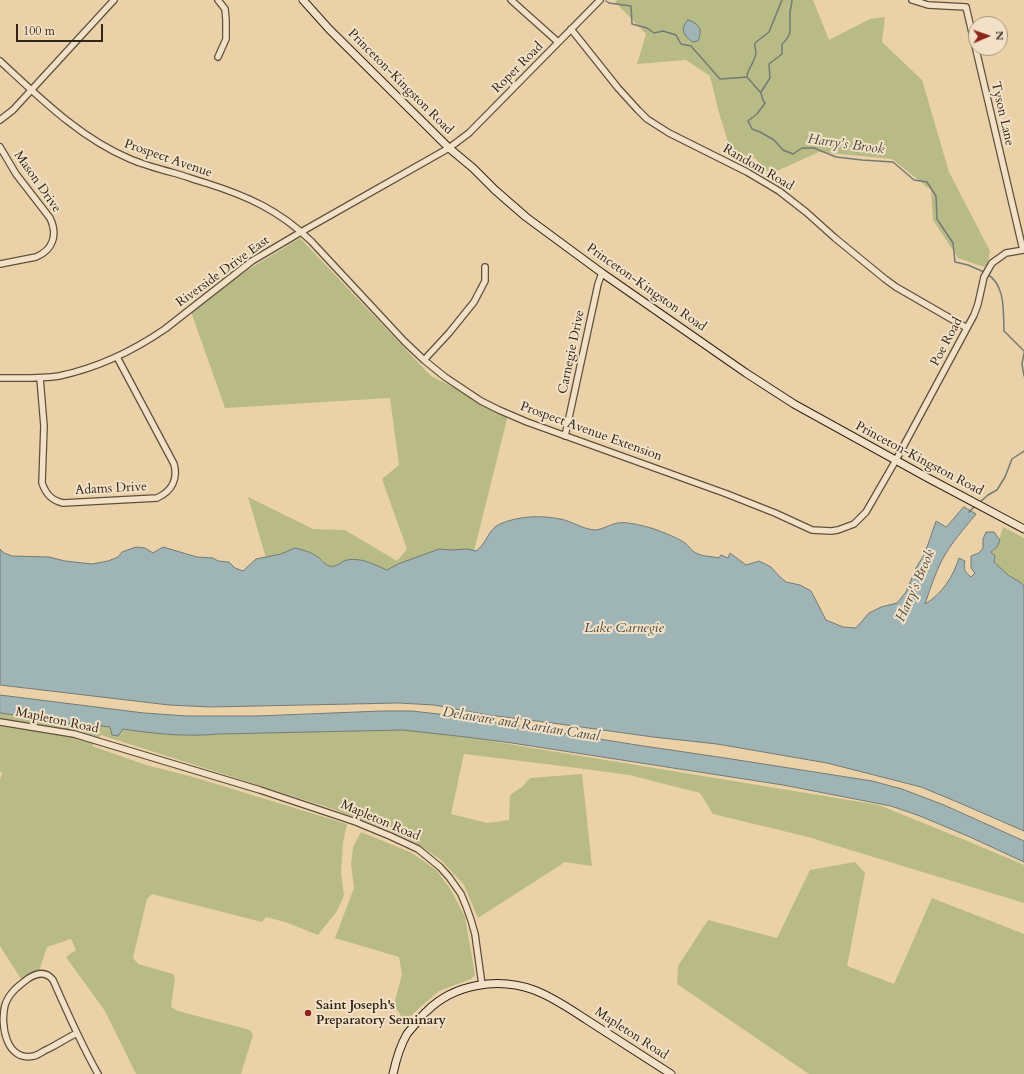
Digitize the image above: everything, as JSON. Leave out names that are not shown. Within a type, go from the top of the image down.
[{"type":"main road","name":"Princeton-Kingston Road","points":[[303,0],[334,34],[449,148],[526,217],[602,273],[749,376],[800,407],[1024,529]]},
{"type":"main road","points":[[393,1074],[402,1045],[408,1033],[426,1011],[447,996],[482,984]]},
{"type":"main road","name":"Mapleton Road","points":[[482,984],[521,986],[544,994],[671,1074]]},
{"type":"street","points":[[0,120],[14,110],[114,0]]},
{"type":"street","points":[[218,0],[225,9],[226,20],[226,39],[218,57]]},
{"type":"street","points":[[511,0],[558,42]]},
{"type":"street","name":"Roper Road","points":[[449,148],[469,133],[600,0]]},
{"type":"street","name":"Tyson Lane","points":[[912,0],[928,5],[966,7],[1024,250]]},
{"type":"street","name":"Random Road","points":[[571,29],[618,88],[647,119],[669,133],[747,172],[779,191],[885,279],[896,287],[967,328]]},
{"type":"street","name":"Prospect Avenue","points":[[0,61],[46,104],[84,134],[116,153],[146,165],[231,191],[263,205],[282,216],[301,232]]},
{"type":"street","name":"Mason Drive","points":[[0,148],[16,174],[50,218],[54,229],[53,241],[41,255],[0,264]]},
{"type":"street","name":"Riverside Drive East","points":[[0,378],[40,378],[58,376],[95,366],[135,348],[156,335],[252,261],[449,148]]},
{"type":"street","name":"Prospect Avenue Extension","points":[[301,232],[404,341],[424,360],[445,377],[481,401],[527,422],[727,494],[776,513],[812,530],[831,531],[847,527],[862,518],[896,460]]},
{"type":"street","name":"Poe Road","points":[[896,460],[967,328],[978,304],[984,277],[992,263],[1006,253],[1024,250]]},
{"type":"street","points":[[424,360],[474,302],[485,281],[485,267]]},
{"type":"street","name":"Carnegie Drive","points":[[565,436],[598,284],[602,273]]},
{"type":"street","name":"Adams Drive","points":[[40,378],[44,426],[42,482],[45,491],[49,496],[63,503],[157,498],[168,491],[172,486],[175,476],[174,464],[117,357]]},
{"type":"street","name":"Mapleton Road","points":[[0,722],[74,734],[260,790],[356,822],[418,849],[440,867],[461,894],[472,920],[482,984]]},
{"type":"street","points":[[77,1033],[33,1056],[21,1056],[14,1053],[8,1046],[5,1039],[2,1023],[4,1007],[11,993],[19,985],[34,975],[47,975],[53,980],[96,1073]]},
{"type":"green space","points":[[617,0],[813,0],[829,40],[870,19],[885,17],[882,42],[922,80],[949,172],[990,251],[987,268],[958,258],[933,220],[931,190],[892,159],[819,152],[770,174],[755,158],[733,159],[710,76],[686,60],[637,64],[646,34],[615,2]]},
{"type":"green space","points":[[300,238],[431,376],[508,415],[474,551],[467,549],[439,549],[398,564],[387,570],[362,560],[347,560],[337,566],[331,567],[307,551],[295,548],[266,558],[248,497],[313,529],[345,530],[397,561],[407,549],[382,479],[399,465],[390,398],[225,408],[189,306]]},
{"type":"green space","points":[[1003,527],[1024,538],[1024,586],[994,562],[991,552],[997,547]]},
{"type":"green space","points":[[0,713],[64,721],[64,728],[68,728],[70,722],[144,732],[181,735],[403,730],[466,737],[879,805],[1024,865],[1024,903],[808,837],[713,814],[700,793],[629,775],[464,754],[451,814],[487,823],[509,820],[510,795],[522,787],[530,778],[582,774],[592,866],[565,862],[478,918],[464,885],[440,859],[414,842],[386,829],[333,809],[101,735],[92,746],[146,765],[193,777],[347,824],[343,842],[341,872],[344,895],[337,911],[318,935],[285,922],[266,917],[262,922],[152,894],[147,899],[133,958],[138,964],[173,974],[175,978],[171,1007],[178,1011],[250,1030],[253,1035],[241,1074],[136,1074],[105,1011],[66,957],[76,950],[71,939],[47,947],[38,974],[23,982],[0,946],[0,780],[2,773],[0,771]]},
{"type":"green space","points":[[361,832],[412,853],[436,870],[451,890],[465,917],[475,975],[471,979],[439,991],[405,1022],[394,1005],[402,974],[399,957],[335,938],[354,888],[351,864],[353,847]]},
{"type":"green space","points":[[855,862],[865,873],[847,966],[894,984],[932,898],[1024,934],[1024,1074],[809,1074],[677,984],[678,966],[708,920],[777,938],[810,870]]},
{"type":"water","points":[[688,20],[695,23],[700,30],[698,41],[693,42],[685,35],[683,29]]},
{"type":"water","name":"Lake Carnegie","points":[[964,507],[976,514],[942,560],[925,604],[942,590],[954,572],[959,558],[965,561],[964,568],[971,577],[975,573],[971,568],[971,556],[979,553],[983,548],[983,539],[986,532],[994,532],[1000,540],[997,547],[991,552],[995,556],[994,562],[1008,575],[1024,586],[1024,831],[921,787],[827,763],[717,744],[488,715],[434,705],[398,703],[210,707],[169,705],[0,685],[0,549],[4,553],[12,556],[49,557],[65,561],[92,564],[108,561],[118,557],[122,552],[136,547],[145,548],[153,553],[163,547],[197,557],[213,558],[218,561],[229,562],[235,568],[243,571],[256,559],[281,554],[295,548],[313,554],[330,566],[335,566],[352,559],[368,562],[387,570],[398,564],[439,549],[467,549],[476,551],[496,526],[514,519],[530,517],[553,518],[595,530],[615,524],[626,523],[649,527],[679,539],[691,550],[702,555],[719,558],[721,555],[728,558],[730,553],[746,565],[759,561],[771,567],[786,582],[800,585],[811,591],[826,620],[843,627],[856,628],[869,613],[881,607],[897,603],[906,592],[916,568],[925,553],[936,521],[946,527]]},
{"type":"water","points":[[0,695],[144,713],[187,716],[257,716],[412,711],[456,716],[872,781],[902,789],[944,805],[1024,841],[1024,862],[970,837],[920,816],[891,806],[783,785],[512,743],[403,730],[183,735],[159,734],[123,729],[118,736],[112,735],[110,727],[70,722],[68,728],[64,728],[64,721],[0,713]]},
{"type":"waterway","points":[[747,76],[756,53],[755,43],[769,32],[782,0]]},
{"type":"waterway","points":[[761,92],[770,78],[769,64],[782,54],[782,44],[790,33],[790,11],[792,0]]},
{"type":"waterway","name":"Harry's Brook","points":[[606,1],[609,3],[631,6],[632,24],[647,28],[654,33],[663,31],[676,35],[681,44],[691,46],[720,79],[747,77],[761,93],[765,103],[757,114],[748,121],[752,129],[774,140],[783,150],[793,154],[802,148],[814,148],[836,157],[893,162],[914,180],[927,182],[936,196],[937,219],[953,243],[955,262],[968,265],[984,272]]},
{"type":"waterway","name":"Harry's Brook","points":[[987,274],[998,285],[1002,300],[1004,331],[1024,351]]},
{"type":"waterway","name":"Harry's Brook","points":[[1024,353],[1022,364],[1024,376]]},
{"type":"waterway","name":"Harry's Brook","points":[[980,502],[997,490],[1005,477],[1012,459],[1024,451]]},
{"type":"waterway","name":"Harry's Brook","points":[[969,512],[975,506]]},
{"type":"place","name":"Saint Joseph's Preparatory Seminary","points":[[308,1013]]},
{"type":"water label","name":"Delaware and Raritan Canal","points":[[521,725]]}]
